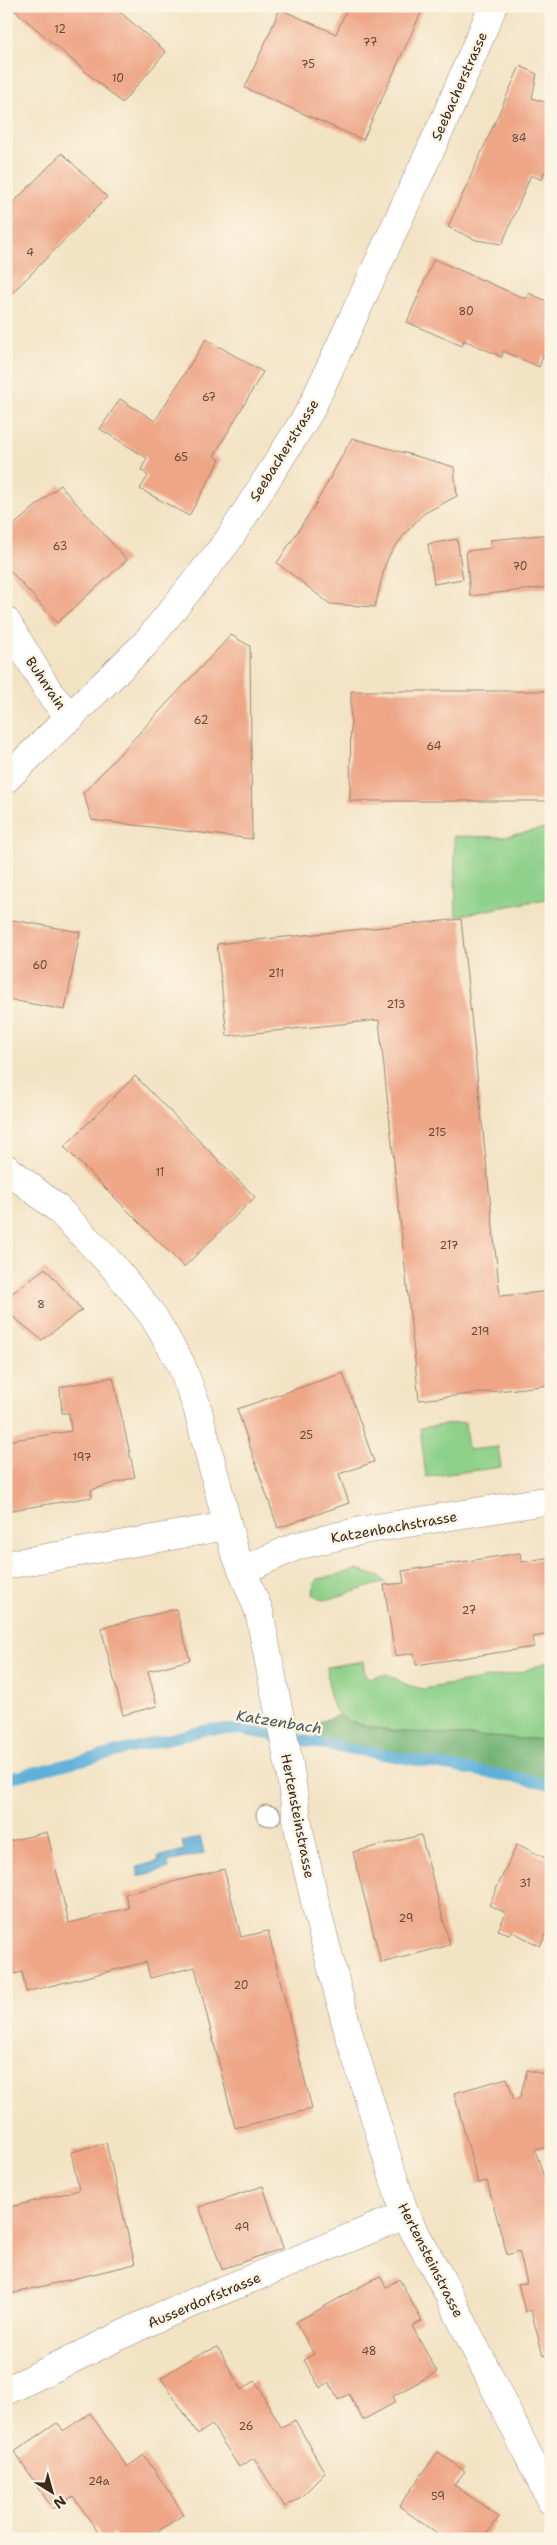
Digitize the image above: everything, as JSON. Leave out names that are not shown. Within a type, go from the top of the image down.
[{"type":"street","name":"Seebacherstrasse","points":[[6,779],[71,718],[145,644],[227,542],[310,411],[448,112],[494,6]]},
{"type":"street","name":"Buhnrain","points":[[6,621],[51,695],[71,718]]},
{"type":"street","name":"Hertensteinstrasse","points":[[6,1168],[58,1209],[112,1265],[153,1316],[184,1373],[196,1407],[227,1526],[259,1611],[289,1764],[299,1831],[318,1915],[348,2031],[405,2215],[441,2279],[551,2501]]},
{"type":"street","name":"Katzenbachstrasse","points":[[243,1570],[297,1546],[364,1530],[551,1500]]},
{"type":"street","points":[[6,1565],[227,1526]]},
{"type":"street","name":"Ausserdorfstrasse","points":[[6,2391],[161,2316],[405,2215]]},
{"type":"green space","points":[[551,827],[551,898],[456,916],[454,836],[503,837]]},
{"type":"green space","points":[[465,1422],[468,1450],[498,1447],[501,1467],[426,1477],[420,1428]]},
{"type":"green space","points":[[357,1570],[379,1577],[385,1582],[329,1599],[322,1600],[313,1594],[314,1583],[318,1579]]},
{"type":"green space","points":[[551,1660],[551,1740],[406,1732],[353,1722],[339,1715],[333,1706],[327,1667],[363,1661],[365,1674],[369,1678],[387,1674],[407,1685],[423,1689],[522,1672]]},
{"type":"green space","points":[[339,1715],[360,1725],[383,1730],[551,1740],[551,1779],[340,1745],[317,1739],[315,1723]]},
{"type":"water","points":[[200,1837],[204,1853],[168,1862],[169,1868],[139,1876],[137,1867],[159,1861],[158,1857],[184,1850],[182,1842]]},
{"type":"building","points":[[10,6],[113,6],[166,52],[122,103]]},
{"type":"building","points":[[348,6],[424,6],[363,140],[245,88],[280,9],[336,34]]},
{"type":"building","points":[[520,66],[537,74],[532,98],[551,104],[551,175],[544,172],[542,180],[531,175],[502,244],[476,240],[448,227]]},
{"type":"building","points":[[62,153],[107,197],[8,297],[6,295],[6,210]]},
{"type":"building","points":[[434,259],[526,299],[529,293],[551,303],[551,360],[543,356],[539,367],[503,351],[502,357],[464,340],[462,346],[407,322]]},
{"type":"building","points":[[206,339],[263,372],[214,456],[220,460],[189,516],[140,489],[148,476],[141,470],[147,458],[100,429],[120,399],[155,421]]},
{"type":"building","points":[[352,438],[454,467],[457,496],[423,514],[403,536],[390,554],[385,565],[375,607],[330,604],[277,563],[315,505]]},
{"type":"building","points":[[60,485],[127,560],[57,623],[6,566],[6,532]]},
{"type":"building","points":[[551,534],[551,587],[470,596],[466,551],[491,548],[490,540]]},
{"type":"building","points":[[457,539],[463,579],[434,584],[428,544]]},
{"type":"building","points":[[231,635],[250,646],[252,839],[92,820],[83,793]]},
{"type":"building","points":[[351,691],[551,691],[551,801],[350,801]]},
{"type":"building","points":[[7,919],[80,932],[65,1010],[6,999]]},
{"type":"building","points":[[461,919],[500,1296],[551,1291],[551,1385],[419,1400],[379,1020],[227,1036],[217,944]]},
{"type":"building","points":[[135,1076],[255,1197],[184,1267],[64,1147]]},
{"type":"building","points":[[45,1268],[82,1310],[42,1340],[6,1311],[6,1298]]},
{"type":"building","points":[[343,1373],[374,1462],[339,1474],[349,1503],[278,1528],[237,1409]]},
{"type":"building","points":[[113,1377],[135,1477],[91,1490],[92,1497],[6,1511],[6,1441],[71,1431],[69,1413],[62,1413],[60,1387]]},
{"type":"building","points":[[520,1553],[522,1562],[551,1557],[551,1634],[533,1637],[534,1647],[416,1665],[414,1653],[395,1656],[384,1585],[404,1583],[402,1571]]},
{"type":"building","points":[[176,1609],[190,1660],[148,1671],[157,1706],[123,1715],[101,1628]]},
{"type":"building","points":[[47,1832],[69,1923],[129,1908],[125,1894],[224,1869],[241,1937],[268,1931],[312,2109],[235,2128],[195,1967],[150,1978],[146,1962],[26,1992],[22,1972],[15,1974],[6,1939],[6,1842]]},
{"type":"building","points":[[421,1835],[450,1945],[381,1963],[353,1852]]},
{"type":"building","points":[[517,1844],[551,1861],[551,1925],[540,1946],[511,1931],[509,1934],[498,1930],[506,1913],[489,1905]]},
{"type":"building","points":[[527,2070],[551,2076],[551,2146],[535,2150],[551,2198],[551,2353],[543,2356],[531,2310],[525,2312],[518,2284],[527,2283],[519,2251],[507,2255],[487,2181],[478,2183],[454,2093],[507,2078],[514,2099],[520,2098]]},
{"type":"building","points":[[106,2143],[135,2264],[10,2294],[6,2277],[6,2208],[79,2190],[71,2152]]},
{"type":"building","points":[[263,2186],[283,2248],[222,2269],[199,2207]]},
{"type":"building","points":[[380,2276],[386,2287],[399,2279],[422,2321],[412,2326],[437,2372],[393,2396],[396,2402],[363,2420],[349,2394],[338,2400],[329,2382],[320,2388],[304,2360],[314,2354],[296,2322]]},
{"type":"building","points":[[218,2347],[241,2390],[255,2381],[281,2427],[295,2420],[325,2473],[301,2497],[285,2507],[254,2458],[239,2467],[212,2425],[198,2434],[161,2378],[193,2357]]},
{"type":"building","points":[[90,2413],[127,2467],[144,2455],[184,2514],[147,2539],[118,2539],[114,2534],[108,2539],[103,2539],[73,2496],[53,2509],[14,2452],[57,2423],[63,2431]]},
{"type":"building","points":[[438,2452],[465,2471],[454,2485],[499,2517],[483,2539],[444,2539],[399,2506]]},
{"type":"waterway","name":"Katzenbach","points":[[6,1779],[209,1729],[243,1730],[551,1784]]}]
